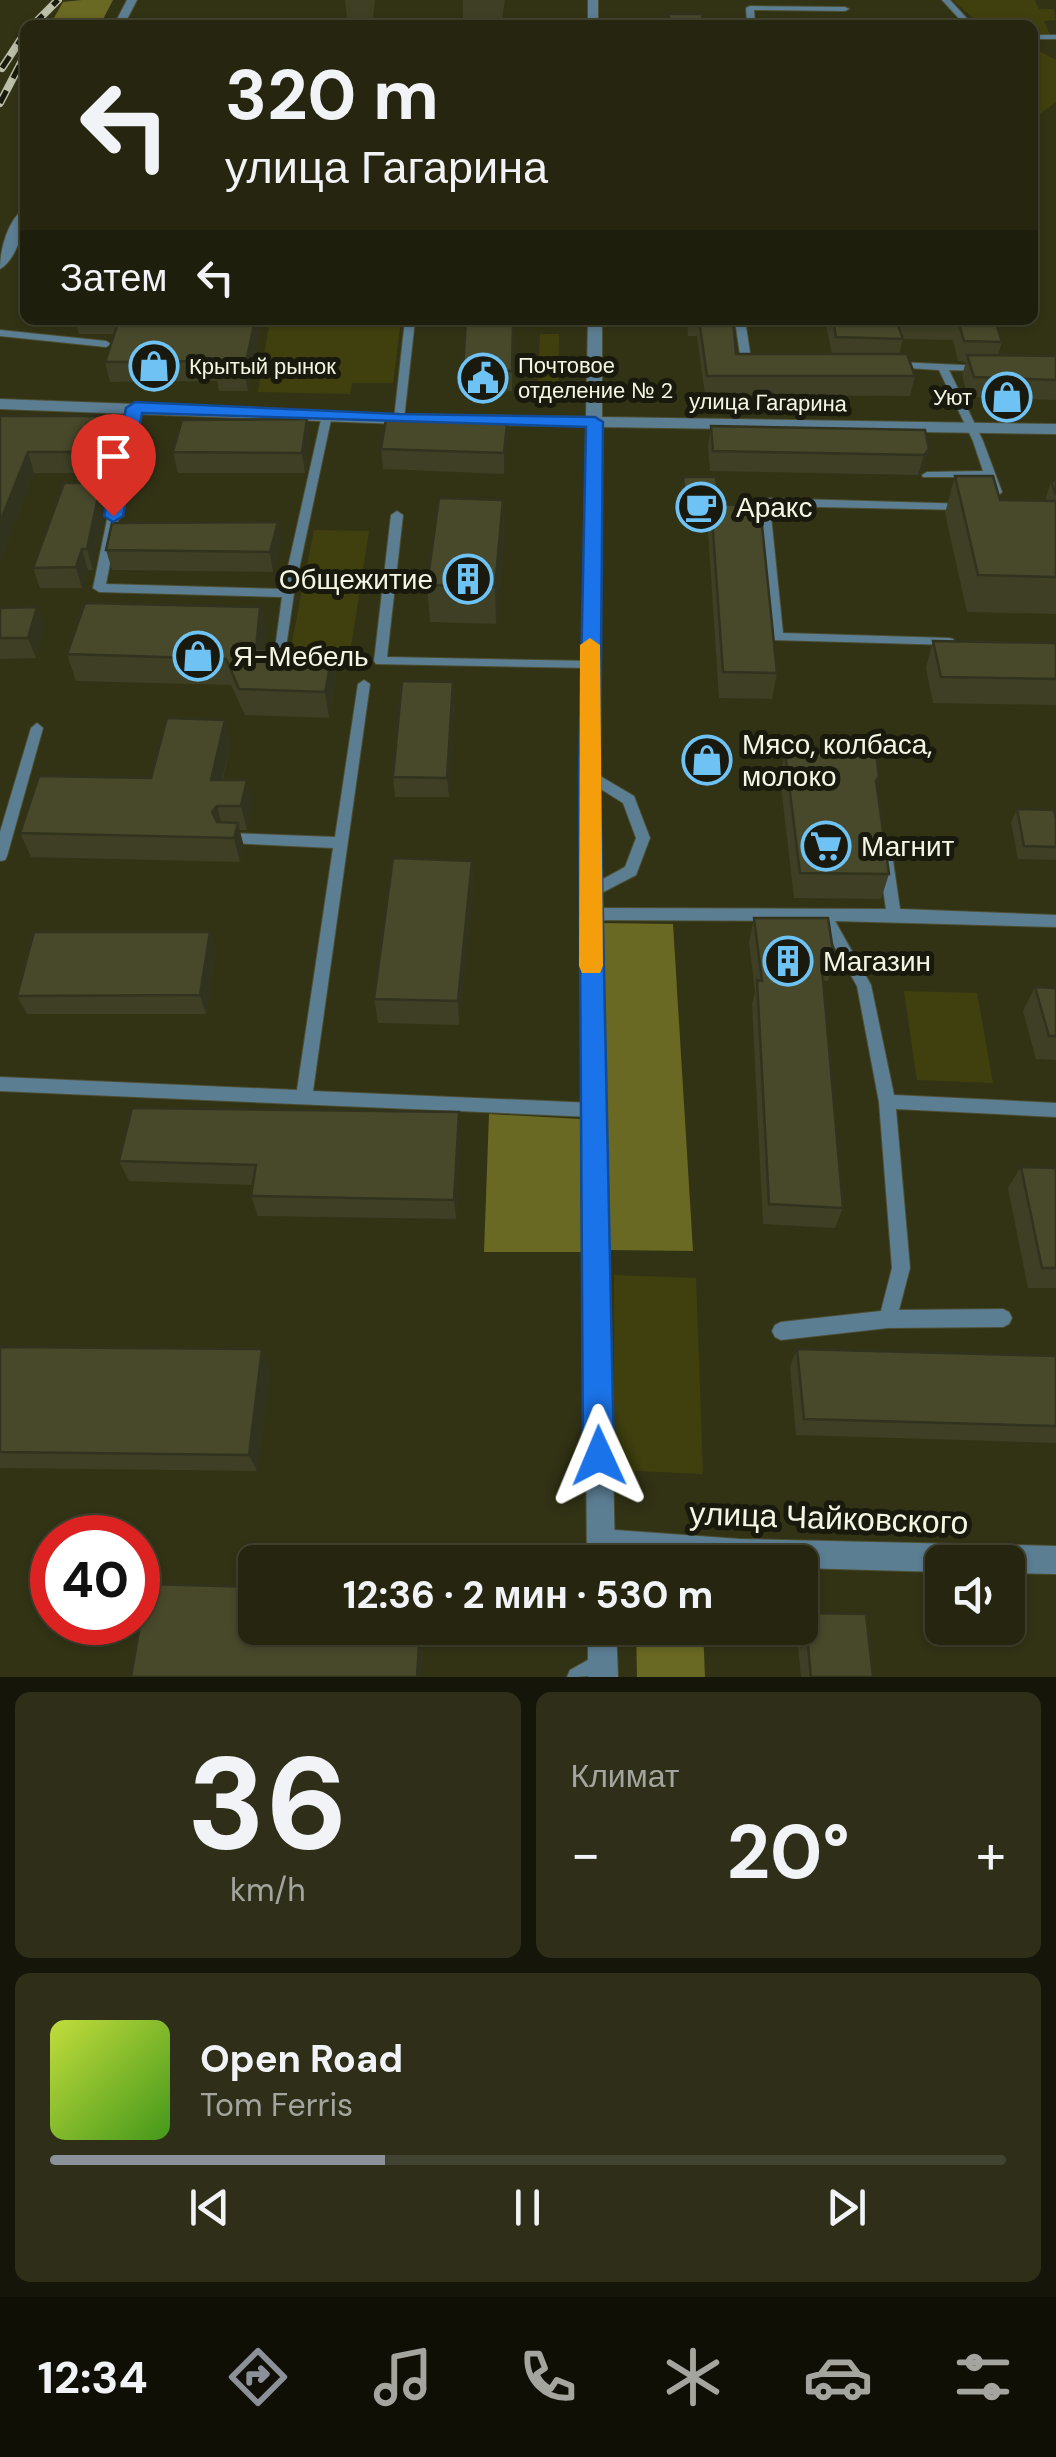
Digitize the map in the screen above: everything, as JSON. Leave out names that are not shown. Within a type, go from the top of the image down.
[{"type":"street","points":[[0,265],[20,223]]},
{"type":"street","points":[[595,325],[590,904],[601,1545]]},
{"type":"street","name":"улица Гагарина","points":[[0,404],[399,419],[1056,429]]},
{"type":"street","name":"улица Чайковского","points":[[818,1554],[1056,1560]]},
{"type":"lane","points":[[946,0],[964,20]]},
{"type":"lane","points":[[751,20],[750,8],[845,10]]},
{"type":"lane","points":[[399,419],[409,325]]},
{"type":"lane","points":[[741,325],[746,362],[765,362]]},
{"type":"lane","points":[[0,333],[106,344]]},
{"type":"lane","points":[[883,365],[999,368]]},
{"type":"lane","points":[[942,366],[1001,507],[764,502],[777,637],[963,642]]},
{"type":"lane","points":[[135,408],[99,588],[288,593]]},
{"type":"lane","points":[[279,668],[288,593],[327,415]]},
{"type":"lane","points":[[927,475],[989,474]]},
{"type":"lane","points":[[398,515],[380,661],[590,665]]},
{"type":"lane","points":[[304,1097],[364,684]]},
{"type":"lane","points":[[0,856],[38,728]]},
{"type":"lane","points":[[590,775],[629,800],[643,838],[631,871],[590,904]]},
{"type":"lane","points":[[230,838],[341,843]]},
{"type":"lane","points":[[884,842],[894,915]]},
{"type":"lane","points":[[590,904],[1056,921]]},
{"type":"lane","points":[[824,914],[864,985],[886,1102],[901,1268],[888,1319]]},
{"type":"lane","points":[[0,1084],[593,1110]]},
{"type":"lane","points":[[886,1102],[1056,1110]]},
{"type":"lane","points":[[781,1331],[888,1319],[1003,1318]]},
{"type":"lane","points":[[577,1677],[603,1669]]},
{"type":"shaded area","points":[[113,0],[103,20],[53,20],[63,2]]},
{"type":"shaded area","points":[[953,0],[1035,0],[1039,9],[1054,9],[1056,20],[1044,21],[1050,35],[1038,35],[1038,20],[975,20]]},
{"type":"shaded area","points":[[1038,51],[1056,60],[1056,102],[1038,115]]},
{"type":"shaded area","points":[[269,325],[400,325],[393,383],[352,383],[350,394],[258,392]]},
{"type":"shaded area","points":[[540,334],[559,334],[558,403],[537,403]]},
{"type":"shaded area","points":[[314,530],[369,531],[349,659],[289,657]]},
{"type":"shaded area","points":[[600,923],[673,924],[693,1251],[607,1250]]},
{"type":"shaded area","points":[[904,991],[977,993],[993,1083],[917,1080]]},
{"type":"shaded area","points":[[489,1114],[580,1119],[581,1252],[484,1252]]},
{"type":"shaded area","points":[[614,1275],[696,1278],[703,1474],[614,1470]]},
{"type":"shaded area","points":[[636,1645],[704,1645],[705,1677],[637,1677]]},
{"type":"building","points":[[669,14],[702,14],[703,20],[669,20]]},
{"type":"building","points":[[117,325],[254,325],[244,371],[215,371],[218,361],[105,362]]},
{"type":"building","points":[[466,325],[513,325],[512,371],[463,370]]},
{"type":"building","points":[[700,325],[733,325],[736,354],[907,354],[915,376],[707,376]]},
{"type":"building","points":[[834,325],[898,325],[903,339],[836,337]]},
{"type":"building","points":[[959,325],[997,325],[1002,342],[964,341]]},
{"type":"building","points":[[967,355],[1056,356],[1056,380],[974,377]]},
{"type":"building","points":[[0,416],[103,416],[91,452],[28,452],[0,522]]},
{"type":"building","points":[[307,419],[302,453],[173,452],[182,420]]},
{"type":"building","points":[[386,419],[507,423],[504,453],[381,449]]},
{"type":"building","points":[[711,426],[925,430],[929,449],[924,455],[713,451]]},
{"type":"building","points":[[955,476],[993,476],[1000,500],[1056,501],[1056,577],[978,575]]},
{"type":"building","points":[[683,477],[716,477],[719,505],[711,504],[711,509],[686,509]]},
{"type":"building","points":[[64,483],[101,483],[87,549],[82,549],[76,567],[33,568]]},
{"type":"building","points":[[439,498],[503,500],[495,587],[427,585]]},
{"type":"building","points":[[711,504],[760,506],[777,673],[723,672]]},
{"type":"building","points":[[278,522],[270,552],[106,550],[112,523]]},
{"type":"building","points":[[85,603],[260,607],[256,649],[333,651],[325,692],[239,689],[226,659],[67,654]]},
{"type":"building","points":[[37,607],[28,638],[0,638],[0,608]]},
{"type":"building","points":[[933,641],[1056,643],[1056,679],[941,677]]},
{"type":"building","points":[[402,681],[453,682],[447,778],[393,777]]},
{"type":"building","points":[[167,718],[225,720],[211,780],[247,780],[241,806],[217,806],[212,812],[217,822],[238,823],[234,838],[20,833],[39,776],[151,778]]},
{"type":"building","points":[[785,752],[876,754],[889,874],[800,873]]},
{"type":"building","points":[[1017,809],[1054,810],[1056,847],[1024,846]]},
{"type":"building","points":[[393,858],[472,861],[458,1001],[374,999]]},
{"type":"building","points":[[754,918],[828,918],[834,957],[821,957],[843,1208],[769,1204],[757,980],[762,981]]},
{"type":"building","points":[[34,932],[210,932],[200,995],[17,996]]},
{"type":"building","points":[[1035,987],[1056,988],[1056,1036],[1049,1036]]},
{"type":"building","points":[[132,1108],[459,1112],[454,1200],[251,1196],[256,1165],[119,1161]]},
{"type":"building","points":[[1021,1167],[1056,1168],[1056,1268],[1042,1268]]},
{"type":"building","points":[[0,1347],[262,1349],[249,1455],[0,1452]]},
{"type":"building","points":[[797,1349],[1056,1356],[1056,1426],[804,1419]]},
{"type":"building","points":[[160,1584],[238,1587],[238,1645],[419,1645],[417,1677],[131,1677],[137,1645],[160,1645]]},
{"type":"building","points":[[818,1613],[866,1614],[873,1677],[811,1677],[808,1645],[818,1645]]},
{"type":"railway","points":[[38,20],[58,0]]},
{"type":"railway","points":[[2,68],[20,41]]},
{"type":"railway","points":[[0,103],[20,65]]},
{"type":"slow traffic","points":[[590,645],[591,966]]},
{"type":"place","name":"Крытый рынок","points":[[154,366]]},
{"type":"place","name":"Почтовое отделение № 2","points":[[483,378]]},
{"type":"place","name":"Уют","points":[[1007,397]]},
{"type":"place","name":"Аракс","points":[[701,507]]},
{"type":"place","name":"Общежитие","points":[[468,579]]},
{"type":"place","name":"Я-Мебель","points":[[198,656]]},
{"type":"place","name":"Мясо, колбаса, молоко","points":[[707,760]]},
{"type":"place","name":"Магнит","points":[[826,846]]},
{"type":"place","name":"Магазин","points":[[788,961]]},
{"type":"route","points":[[113,516],[135,408],[595,422],[590,775],[599,1456]]}]
